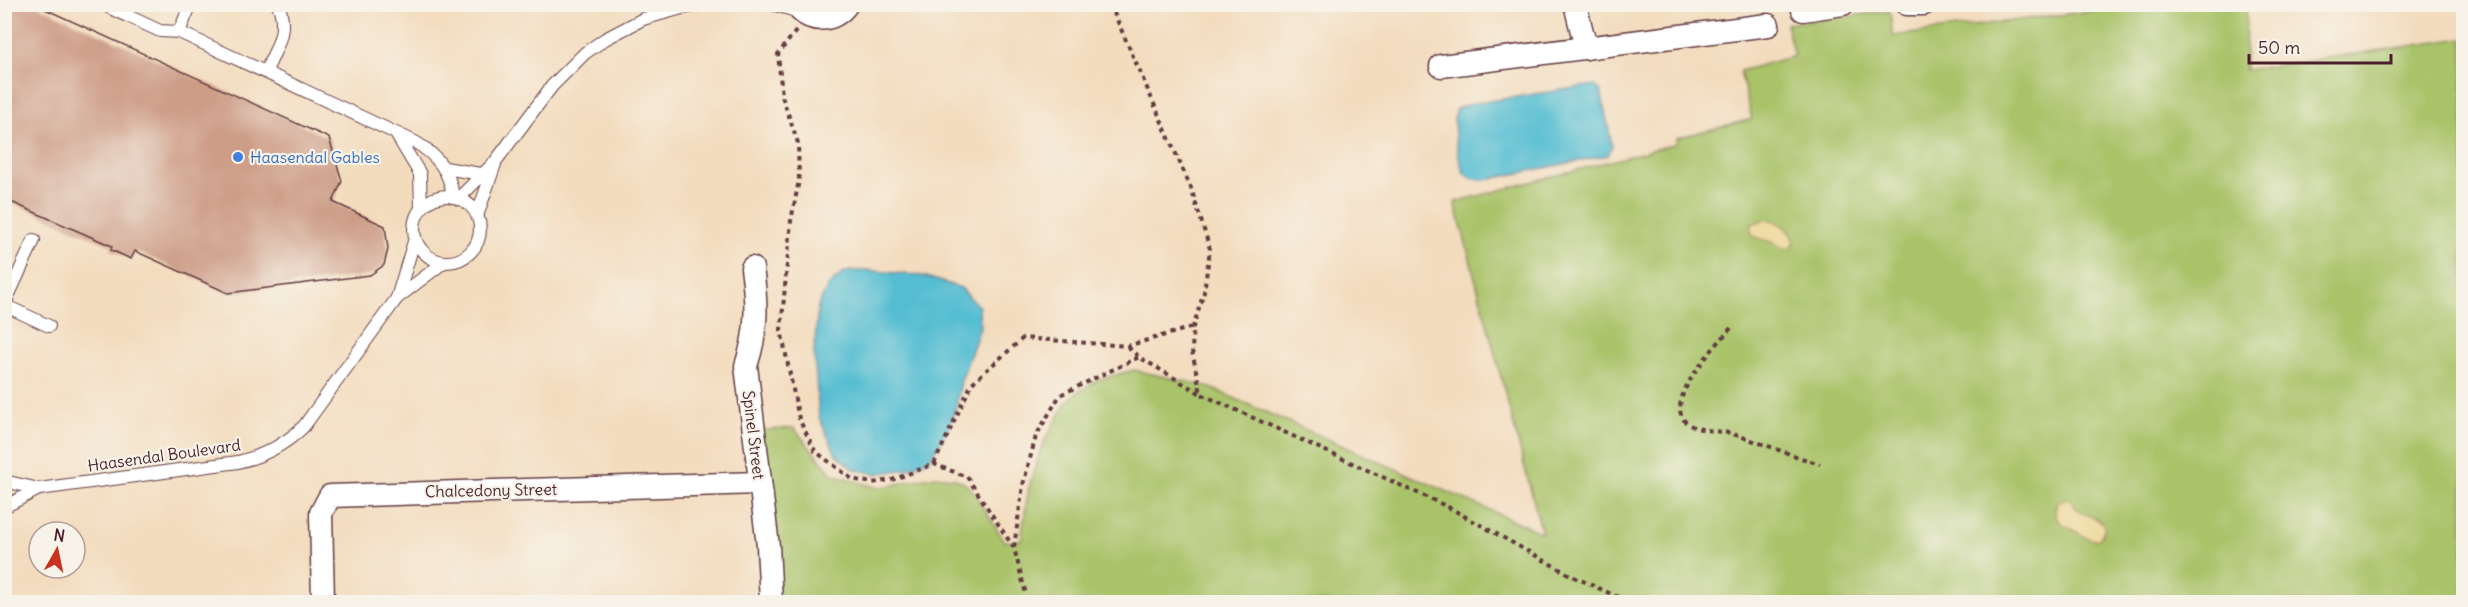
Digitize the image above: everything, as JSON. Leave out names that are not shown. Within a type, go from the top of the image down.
[{"type":"street","points":[[802,11],[822,20],[837,15],[847,4]]},
{"type":"street","points":[[1575,4],[1586,48]]},
{"type":"street","points":[[1803,10],[1844,4]]},
{"type":"street","points":[[1907,4],[1924,4]]},
{"type":"street","points":[[1441,66],[1768,25]]},
{"type":"street","name":"Spinel Street","points":[[752,268],[757,311],[753,345],[746,366],[768,546],[771,603]]},
{"type":"street","name":"Chalcedony Street","points":[[323,603],[321,513],[330,496],[760,483]]},
{"type":"lane","points":[[102,4],[160,31],[179,32],[394,130],[427,149],[445,168],[456,198],[469,206],[477,216]]},
{"type":"lane","points":[[179,32],[191,4]]},
{"type":"lane","points":[[266,71],[283,35],[282,13],[278,4]]},
{"type":"lane","name":"Haasendal Boulevard","points":[[397,298],[415,238],[416,218],[421,209],[436,199],[456,198],[495,162],[552,86],[585,52],[604,39],[643,19],[681,8],[707,4]]},
{"type":"lane","points":[[772,4],[802,11]]},
{"type":"lane","points":[[394,130],[420,174],[421,209]]},
{"type":"lane","name":"Haasendal Boulevard","points":[[4,507],[39,489],[238,462],[278,448],[304,426],[397,298],[444,262],[461,259],[474,248],[480,233],[477,216],[495,162]]},
{"type":"lane","points":[[445,168],[481,174]]},
{"type":"lane","points":[[415,238],[426,254],[444,262]]},
{"type":"lane","points":[[34,240],[4,305],[49,326]]},
{"type":"lane","name":"Haasendal Boulevard","points":[[4,481],[39,489]]},
{"type":"path","points":[[1110,4],[1191,188],[1210,249],[1204,292],[1193,327],[1192,351],[1201,394]]},
{"type":"path","points":[[802,11],[778,54],[782,96],[798,143],[799,180],[790,221],[781,330],[799,419],[815,451],[852,479],[872,483],[892,480],[934,464],[967,477],[1014,548],[1028,603]]},
{"type":"path","points":[[934,464],[972,383],[1023,338],[1127,346],[1193,327]]},
{"type":"path","points":[[1731,328],[1686,387],[1681,403],[1681,414],[1686,423],[1697,428],[1729,433],[1820,464]]},
{"type":"path","points":[[1127,346],[1139,357],[1201,394],[1448,507],[1574,577],[1629,603]]},
{"type":"path","points":[[1014,548],[1023,485],[1036,436],[1060,395],[1139,357]]},
{"type":"green space","points":[[2139,5],[2246,5],[2245,70],[2463,38],[2463,602],[763,602],[754,431],[794,428],[832,474],[878,488],[935,476],[954,478],[972,490],[1005,542],[1021,540],[1028,491],[1035,467],[1043,444],[1066,403],[1076,393],[1100,379],[1134,370],[1206,386],[1542,533],[1455,202],[1675,144],[1677,138],[1752,119],[1740,71],[1794,56],[1786,24],[1890,11],[1893,36]]},
{"type":"sand","points":[[1766,219],[1780,224],[1787,230],[1794,242],[1791,248],[1782,248],[1753,235],[1752,224]]},
{"type":"sand","points":[[2068,499],[2078,510],[2103,523],[2103,532],[2099,539],[2087,538],[2060,522],[2055,509],[2058,502]]},
{"type":"water","points":[[1594,85],[1601,91],[1612,146],[1608,155],[1485,180],[1466,175],[1460,163],[1456,142],[1454,122],[1456,109],[1470,104]]},
{"type":"water","points":[[866,270],[923,276],[961,288],[979,307],[980,328],[961,381],[956,407],[948,430],[929,460],[907,469],[876,474],[854,469],[836,454],[819,417],[814,353],[818,306],[828,286],[844,272]]},
{"type":"building","name":"Haasendal Gables","points":[[4,4],[34,4],[329,138],[342,181],[333,202],[385,226],[388,249],[384,265],[370,275],[228,293],[135,251],[131,259],[111,250],[112,246],[4,199]]},
{"type":"place","name":"Haasendal Gables","points":[[238,157]]}]
